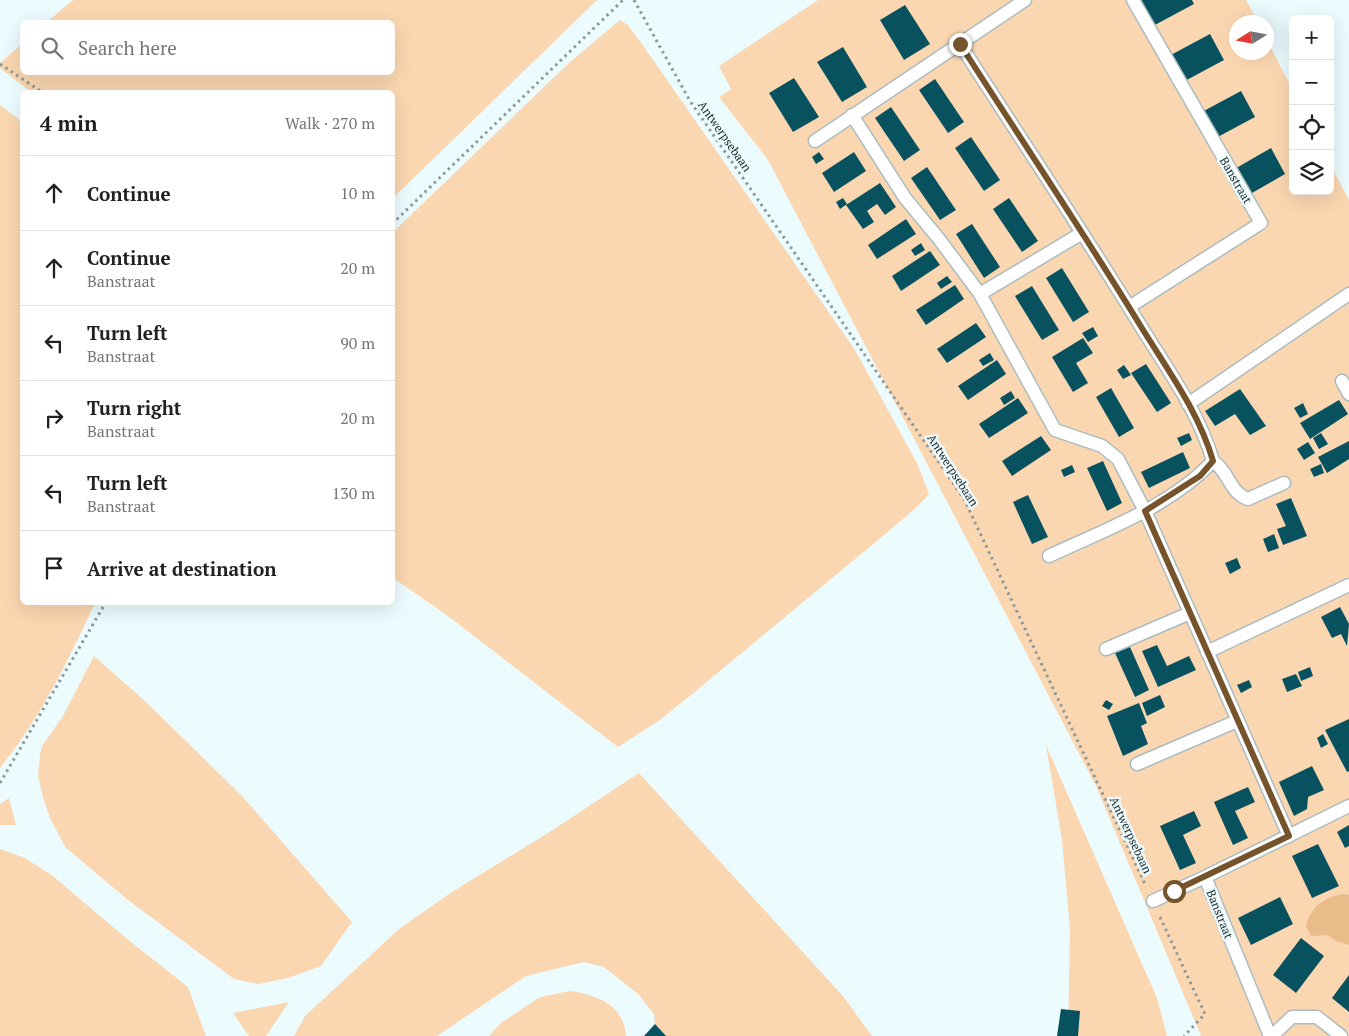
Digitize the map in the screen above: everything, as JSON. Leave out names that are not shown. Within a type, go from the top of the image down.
[{"type":"lane","points":[[814,141],[1025,0]]},
{"type":"lane","name":"Banstraat","points":[[1129,307],[1261,223],[1133,0]]},
{"type":"lane","points":[[960,44],[1129,307],[1206,435],[1213,461],[1221,467],[1238,495],[1248,499],[1284,484]]},
{"type":"lane","points":[[852,115],[905,198],[980,294],[1055,430],[1102,446],[1118,459],[1145,511],[1289,836]]},
{"type":"lane","points":[[980,294],[1082,233]]},
{"type":"lane","points":[[1188,404],[1349,294]]},
{"type":"lane","points":[[1342,381],[1349,394]]},
{"type":"lane","points":[[1049,556],[1145,511],[1200,476],[1213,461]]},
{"type":"lane","points":[[1207,652],[1349,585]]},
{"type":"lane","points":[[1106,649],[1190,613]]},
{"type":"lane","points":[[1138,764],[1238,721]]},
{"type":"lane","name":"Banstraat","points":[[1342,1036],[1317,1016],[1292,1017],[1271,1036],[1206,877],[1349,806]]},
{"type":"lane","points":[[1152,901],[1206,877]]},
{"type":"path","points":[[395,221],[622,0]]},
{"type":"path","name":"Antwerpsebaan","points":[[634,0],[690,101],[964,499],[1205,1014],[1184,1036]]},
{"type":"path","points":[[0,64],[39,90]]},
{"type":"path","points":[[0,783],[104,605]]},
{"type":"shaded area","points":[[73,0],[597,0],[395,196],[395,90],[28,90],[0,68],[0,63],[20,46],[20,75],[395,75],[395,20],[49,20]]},
{"type":"shaded area","points":[[818,0],[1246,0],[1254,15],[1229,15],[1229,60],[1274,60],[1274,54],[1289,83],[1289,195],[1334,195],[1334,172],[1349,200],[1349,1036],[1201,1036],[1096,786],[768,160],[719,97],[731,89],[719,66]]},
{"type":"shaded area","points":[[620,20],[628,25],[855,350],[917,463],[929,494],[889,531],[686,699],[660,720],[618,747],[444,613],[395,579],[395,230],[570,62]]},
{"type":"shaded area","points":[[0,105],[20,120],[20,605],[94,605],[41,709],[0,768]]},
{"type":"shaded area","points":[[94,656],[145,701],[242,796],[352,922],[321,966],[288,978],[258,984],[234,979],[128,900],[66,848],[50,818],[43,797],[38,776],[40,755],[42,746],[63,716]]},
{"type":"shaded area","points":[[1046,745],[1157,998],[1167,1036],[1068,1036],[1070,929],[1062,840]]},
{"type":"shaded area","points":[[639,773],[843,996],[872,1036],[656,1036],[654,1014],[638,994],[604,967],[584,962],[526,976],[437,1036],[294,1036],[305,1016],[399,929],[452,892],[548,833]]},
{"type":"shaded area","points":[[9,798],[16,825],[0,825],[0,804]]},
{"type":"shaded area","points":[[0,849],[25,858],[53,876],[127,939],[188,987],[206,1036],[0,1036]]},
{"type":"shaded area","points":[[1343,894],[1349,895],[1349,945],[1336,941],[1328,935],[1311,936],[1306,926],[1311,913],[1324,900]]},
{"type":"shaded area","points":[[570,991],[590,995],[615,1009],[624,1025],[626,1036],[489,1036],[501,1023],[540,997]]},
{"type":"shaded area","points":[[289,1002],[266,1036],[249,1036],[233,1013]]},
{"type":"building","points":[[1139,0],[1192,0],[1194,4],[1153,26]]},
{"type":"building","points":[[905,5],[930,44],[904,60],[880,20]]},
{"type":"building","points":[[1210,34],[1224,60],[1183,82],[1169,56]]},
{"type":"building","points":[[843,47],[867,87],[842,102],[817,62]]},
{"type":"building","points":[[794,78],[819,117],[793,132],[769,93]]},
{"type":"building","points":[[935,79],[964,122],[948,133],[919,90]]},
{"type":"building","points":[[1241,91],[1255,117],[1214,139],[1200,113]]},
{"type":"building","points":[[891,107],[920,150],[904,161],[875,118]]},
{"type":"building","points":[[971,137],[1000,180],[984,191],[955,148]]},
{"type":"building","points":[[1271,148],[1285,174],[1245,197],[1231,171]]},
{"type":"building","points":[[819,152],[824,159],[816,164],[812,157]]},
{"type":"building","points":[[854,152],[866,171],[834,192],[822,173]]},
{"type":"building","points":[[927,167],[956,210],[940,220],[911,178]]},
{"type":"building","points":[[880,183],[896,207],[885,215],[877,204],[867,211],[874,222],[863,229],[846,205]]},
{"type":"building","points":[[843,198],[847,204],[840,209],[836,202]]},
{"type":"building","points":[[1009,198],[1038,241],[1022,252],[993,209]]},
{"type":"building","points":[[906,219],[916,234],[877,259],[868,245]]},
{"type":"building","points":[[972,224],[1000,267],[984,278],[956,234]]},
{"type":"building","points":[[921,243],[925,250],[915,256],[911,250]]},
{"type":"building","points":[[930,251],[940,265],[901,291],[892,276]]},
{"type":"building","points":[[1062,268],[1089,312],[1073,322],[1046,278]]},
{"type":"building","points":[[947,276],[952,282],[941,289],[937,283]]},
{"type":"building","points":[[955,285],[964,299],[926,325],[916,310]]},
{"type":"building","points":[[1032,286],[1059,330],[1042,340],[1015,296]]},
{"type":"building","points":[[976,323],[986,337],[947,363],[937,349]]},
{"type":"building","points":[[1093,327],[1098,336],[1088,342],[1082,333]]},
{"type":"building","points":[[1083,338],[1093,353],[1076,363],[1088,383],[1073,392],[1052,357]]},
{"type":"building","points":[[990,353],[994,360],[983,366],[979,360]]},
{"type":"building","points":[[997,360],[1006,374],[968,400],[958,386]]},
{"type":"building","points":[[1146,364],[1171,403],[1157,412],[1131,373]]},
{"type":"building","points":[[1124,365],[1131,375],[1123,379],[1117,370]]},
{"type":"building","points":[[1111,388],[1134,428],[1119,437],[1096,397]]},
{"type":"building","points":[[1240,389],[1266,426],[1250,435],[1235,414],[1215,426],[1205,411]]},
{"type":"building","points":[[1011,391],[1015,398],[1004,405],[1000,398]]},
{"type":"building","points":[[1018,398],[1028,413],[989,438],[979,424]]},
{"type":"building","points":[[1339,400],[1348,414],[1310,439],[1300,423]]},
{"type":"building","points":[[1303,403],[1308,414],[1300,418],[1294,408]]},
{"type":"building","points":[[1189,433],[1192,440],[1181,446],[1177,438]]},
{"type":"building","points":[[1321,433],[1328,444],[1319,449],[1313,438]]},
{"type":"building","points":[[1041,436],[1051,450],[1012,476],[1002,461]]},
{"type":"building","points":[[1349,441],[1349,459],[1327,473],[1318,457]]},
{"type":"building","points":[[1308,442],[1315,453],[1304,460],[1297,449]]},
{"type":"building","points":[[1183,452],[1190,468],[1149,488],[1141,472]]},
{"type":"building","points":[[1103,461],[1122,503],[1107,511],[1087,468]]},
{"type":"building","points":[[1321,464],[1324,473],[1314,477],[1310,469]]},
{"type":"building","points":[[1072,465],[1075,472],[1064,477],[1061,470]]},
{"type":"building","points":[[1028,495],[1048,537],[1032,544],[1013,502]]},
{"type":"building","points":[[1291,498],[1307,536],[1283,545],[1277,529],[1286,526],[1276,504]]},
{"type":"building","points":[[1274,534],[1279,548],[1268,552],[1263,539]]},
{"type":"building","points":[[1237,558],[1241,568],[1230,574],[1225,563]]},
{"type":"building","points":[[1340,607],[1349,624],[1347,646],[1341,634],[1332,638],[1321,617]]},
{"type":"building","points":[[1157,645],[1167,666],[1189,656],[1196,670],[1158,687],[1142,651]]},
{"type":"building","points":[[1130,647],[1149,690],[1135,697],[1115,653]]},
{"type":"building","points":[[1310,667],[1313,676],[1301,681],[1298,672]]},
{"type":"building","points":[[1296,674],[1302,686],[1287,692],[1282,679]]},
{"type":"building","points":[[1249,680],[1252,687],[1241,693],[1237,685]]},
{"type":"building","points":[[1160,695],[1165,707],[1147,716],[1142,703]]},
{"type":"building","points":[[1106,700],[1113,704],[1109,710],[1102,706]]},
{"type":"building","points":[[1139,703],[1147,723],[1141,726],[1148,744],[1123,756],[1107,716]]},
{"type":"building","points":[[1349,719],[1349,771],[1347,772],[1325,730]]},
{"type":"building","points":[[1323,734],[1328,744],[1321,748],[1317,738]]},
{"type":"building","points":[[1312,766],[1324,790],[1308,797],[1307,809],[1294,816],[1279,782]]},
{"type":"building","points":[[1248,787],[1255,802],[1235,811],[1248,838],[1233,845],[1214,802]]},
{"type":"building","points":[[1194,811],[1201,826],[1183,835],[1196,863],[1180,870],[1160,826]]},
{"type":"building","points":[[1349,825],[1349,846],[1345,848],[1337,832]]},
{"type":"building","points":[[1318,844],[1339,886],[1312,898],[1292,856]]},
{"type":"building","points":[[1280,897],[1293,924],[1251,945],[1238,918]]},
{"type":"building","points":[[1301,938],[1324,956],[1296,993],[1273,975]]},
{"type":"building","points":[[1349,975],[1349,1012],[1332,998]]},
{"type":"building","points":[[1061,1009],[1080,1011],[1078,1036],[1057,1036]]},
{"type":"building","points":[[655,1024],[666,1036],[644,1036]]},
{"type":"route","points":[[960,44],[1129,307],[1188,404],[1206,435],[1213,461],[1200,476],[1145,511],[1289,836],[1174,891]]}]
